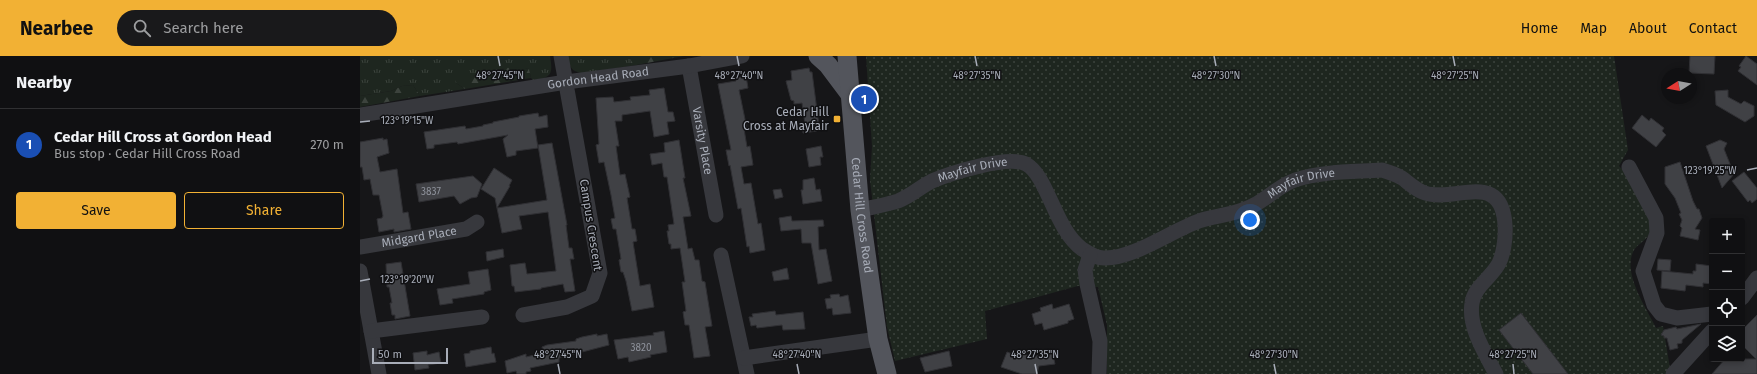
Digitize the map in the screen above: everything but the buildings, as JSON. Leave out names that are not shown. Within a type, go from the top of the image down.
[{"type":"main road","points":[[818,56],[828,65],[849,93]]},
{"type":"main road","name":"Cedar Hill Cross Road","points":[[847,56],[860,210],[878,339],[887,374]]},
{"type":"street","name":"Campus Crescent","points":[[523,315],[567,307],[592,296],[600,273],[561,56]]},
{"type":"street","name":"Gordon Head Road","points":[[360,115],[566,82],[689,66],[742,56]]},
{"type":"street","name":"Varsity Place","points":[[689,66],[716,215]]},
{"type":"street","name":"Mayfair Drive","points":[[860,210],[899,200],[932,182],[947,176],[992,164],[1016,161],[1026,164],[1034,170],[1062,226],[1074,243],[1090,254],[1103,258],[1118,256],[1130,252],[1198,221],[1239,212],[1254,205],[1293,180],[1314,176],[1382,170],[1403,178],[1425,193],[1439,195],[1472,193],[1491,195],[1500,203],[1504,211],[1504,244],[1498,263],[1473,298],[1471,312],[1474,325],[1496,374]]},
{"type":"street","points":[[1629,167],[1656,218],[1657,233],[1643,271],[1654,305],[1661,314],[1677,318],[1709,314]]},
{"type":"street","name":"Midgard Place","points":[[360,247],[466,229],[477,222]]},
{"type":"street","points":[[1090,254],[1086,270],[1087,284],[1100,341],[1099,374]]},
{"type":"street","points":[[721,255],[747,374]]},
{"type":"street","points":[[360,271],[379,374]]},
{"type":"street","points":[[1745,294],[1757,278]]},
{"type":"street","points":[[371,331],[482,317]]},
{"type":"street","points":[[1673,374],[1709,334]]},
{"type":"street","points":[[744,358],[878,339]]},
{"type":"green space","points":[[360,56],[550,56],[551,71],[545,78],[534,81],[531,78],[529,69],[502,69],[472,76],[456,83],[465,89],[420,96],[413,85],[402,86],[391,91],[360,96]]},
{"type":"green space","points":[[567,56],[630,56],[631,66],[581,73],[571,68]]},
{"type":"green space","points":[[630,56],[684,56],[631,66]]},
{"type":"green space","points":[[866,56],[1614,56],[1628,150],[1619,166],[1624,171],[1652,224],[1648,236],[1636,247],[1633,252],[1631,271],[1637,291],[1656,328],[1663,326],[1671,374],[1107,374],[1107,325],[1098,287],[1078,286],[985,311],[987,339],[895,361],[887,327],[870,180],[872,146]]},
{"type":"green space","points":[[521,67],[529,69],[531,78],[465,89],[456,83],[455,80],[505,68]]},
{"type":"green space","points":[[413,85],[420,96],[360,107],[360,96],[391,91],[402,86]]},
{"type":"place","name":"Cedar Hill Cross at Gordon Head","points":[[864,99]]},
{"type":"place","name":"Cedar Hill Cross at Mayfair","points":[[837,119]]}]
